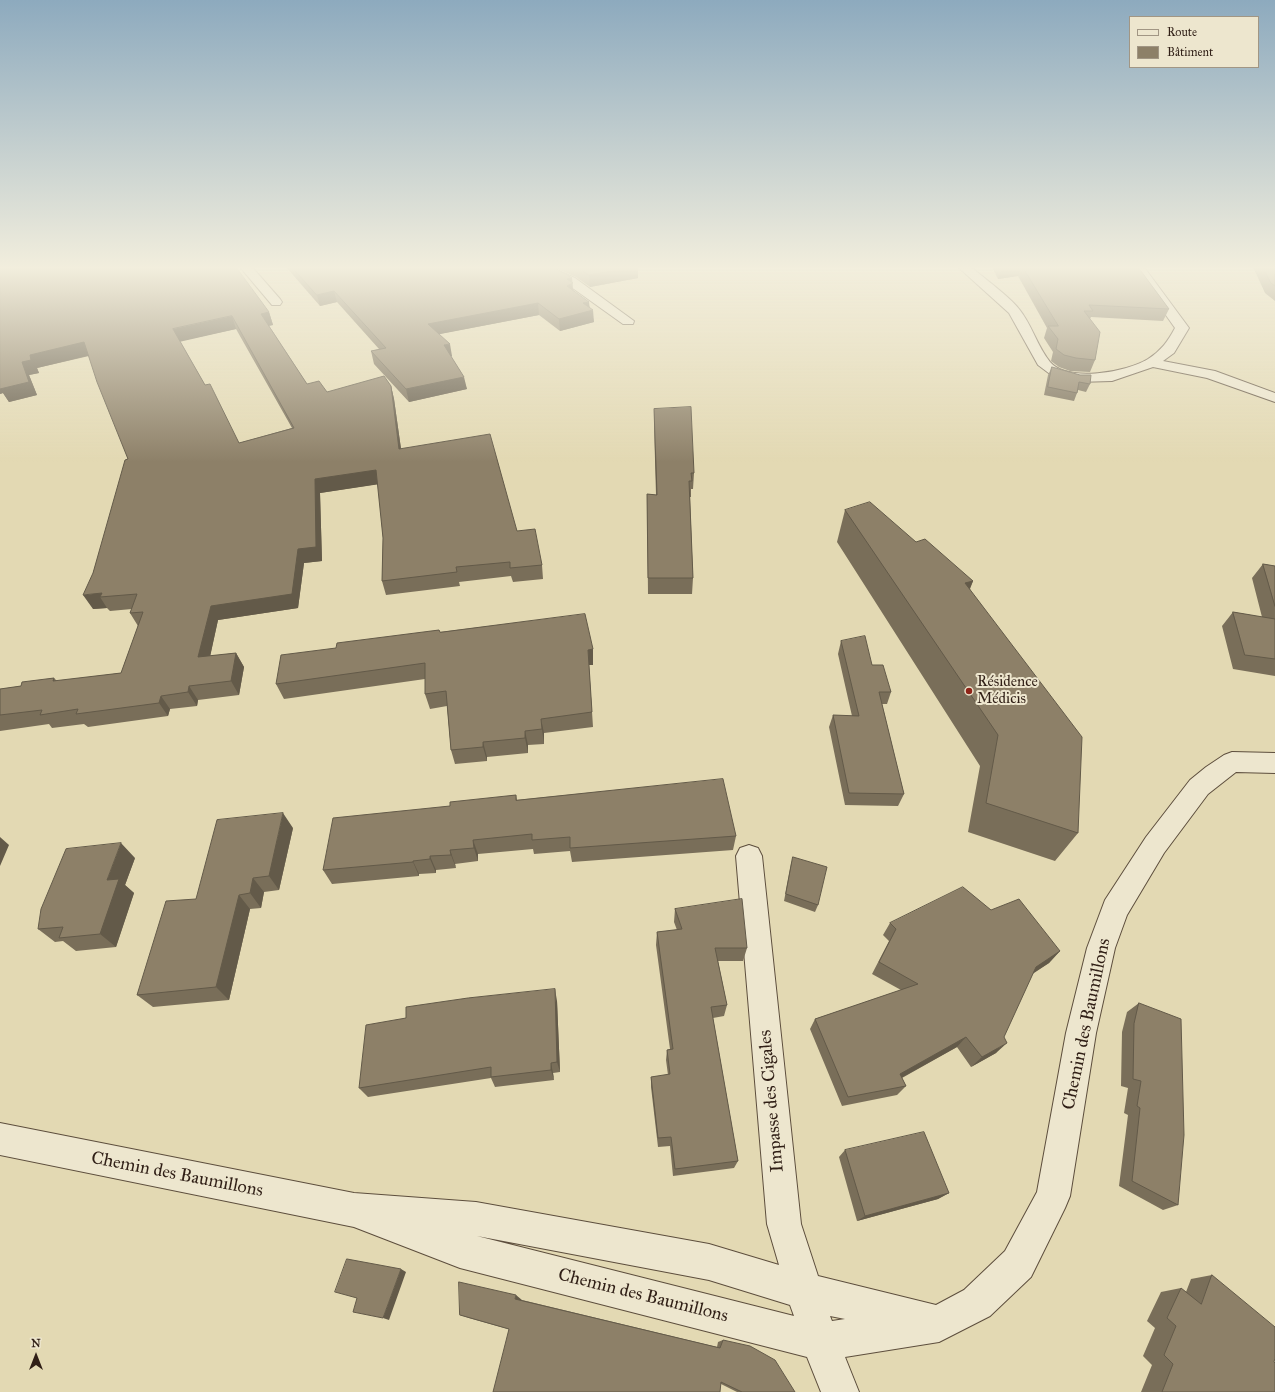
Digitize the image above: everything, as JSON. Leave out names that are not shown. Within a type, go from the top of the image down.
[{"type":"street","points":[[1026,332],[1045,365],[1055,371],[1077,378],[1112,377],[1152,362],[1168,350],[1179,332]]},
{"type":"street","points":[[1152,362],[1210,374],[1275,398]]},
{"type":"street","name":"Chemin des Baumillons","points":[[354,1210],[460,1250],[709,1312],[820,1342],[938,1323],[978,1303],[1018,1264],[1053,1196],[1081,1033],[1101,948],[1115,909],[1155,845],[1199,787],[1214,774],[1232,762],[1275,763]]},
{"type":"street","name":"Impasse des Cigales","points":[[749,856],[784,1224],[820,1342],[840,1392]]},
{"type":"street","name":"Chemin des Baumillons","points":[[0,1139],[354,1210],[476,1219],[709,1262],[804,1291],[938,1323]]},
{"type":"building","points":[[0,332],[175,332],[205,385],[210,384],[239,443],[294,428],[241,332],[273,332],[307,384],[319,381],[327,392],[384,376],[391,386],[399,449],[490,434],[517,531],[535,529],[542,565],[510,568],[510,562],[456,567],[457,572],[382,581],[383,538],[376,470],[315,479],[316,547],[298,549],[292,594],[211,606],[198,657],[236,653],[231,681],[189,686],[188,692],[161,696],[159,703],[76,714],[78,709],[40,715],[42,710],[0,715],[0,689],[21,686],[22,682],[54,678],[53,681],[121,673],[143,612],[130,613],[137,594],[100,597],[102,593],[83,595],[93,573],[125,460],[128,459],[97,382],[84,342],[30,355],[31,360],[22,362],[29,382],[0,389]]},
{"type":"building","points":[[371,332],[437,332],[450,344],[444,345],[464,377],[406,389],[371,351],[386,348]]},
{"type":"building","points":[[1053,332],[1100,332],[1095,360],[1064,355],[1056,349],[1058,339]]},
{"type":"building","points":[[1052,367],[1080,375],[1091,375],[1090,384],[1079,382],[1077,393],[1048,387]]},
{"type":"building","points":[[691,407],[694,473],[691,473],[692,481],[689,481],[693,578],[648,578],[647,494],[657,495],[654,409]]},
{"type":"building","points":[[870,502],[916,542],[925,539],[973,581],[965,583],[1082,737],[1078,833],[986,803],[998,735],[845,510]]},
{"type":"building","points":[[1263,564],[1275,566],[1275,606]]},
{"type":"building","points":[[1233,612],[1275,619],[1275,659],[1245,655]]},
{"type":"building","points":[[585,614],[593,649],[588,650],[592,712],[541,719],[542,729],[525,731],[525,738],[483,742],[483,747],[451,750],[446,691],[425,694],[425,663],[276,684],[281,655],[336,648],[337,643]]},
{"type":"building","points":[[865,636],[872,665],[883,665],[891,692],[879,692],[904,794],[849,793],[833,715],[859,716],[841,641]]},
{"type":"building","points":[[723,779],[736,836],[570,848],[570,837],[532,840],[532,834],[473,840],[474,848],[450,850],[451,855],[430,856],[430,859],[413,862],[323,870],[333,818],[450,806],[450,802],[516,795],[516,800]]},
{"type":"building","points":[[283,813],[269,876],[253,878],[250,893],[239,895],[216,987],[137,995],[166,901],[196,899],[217,820]]},
{"type":"building","points":[[121,843],[107,880],[119,879],[100,934],[59,938],[63,927],[38,929],[41,909],[66,849]]},
{"type":"building","points":[[793,857],[827,867],[818,905],[786,894]]},
{"type":"building","points":[[963,887],[991,910],[1019,899],[1060,951],[1036,967],[1004,1037],[1007,1043],[982,1057],[966,1037],[900,1074],[906,1086],[848,1097],[815,1019],[918,984],[879,962],[896,929],[890,923]]},
{"type":"building","points":[[742,899],[747,948],[715,948],[727,1005],[711,1007],[738,1161],[675,1169],[671,1137],[658,1138],[651,1077],[670,1074],[667,1050],[673,1049],[657,932],[682,929],[675,909]]},
{"type":"building","points":[[555,989],[557,1062],[551,1063],[551,1070],[491,1077],[491,1067],[359,1088],[366,1025],[406,1018],[406,1007],[468,998]]},
{"type":"building","points":[[1139,1003],[1181,1019],[1184,1135],[1178,1205],[1132,1181],[1140,1108],[1137,1106],[1141,1081],[1133,1079],[1134,1024]]},
{"type":"building","points":[[924,1132],[949,1193],[865,1216],[845,1150]]},
{"type":"building","points":[[347,1259],[401,1269],[383,1318],[353,1312],[357,1298],[335,1292]]},
{"type":"building","points":[[1212,1275],[1275,1327],[1275,1392],[1162,1392],[1173,1364],[1164,1355],[1176,1326],[1167,1318],[1181,1288],[1201,1304]]},
{"type":"building","points":[[459,1282],[516,1295],[515,1299],[720,1348],[723,1340],[750,1346],[775,1360],[795,1392],[742,1392],[721,1382],[720,1392],[493,1392],[509,1329],[460,1315]]},
{"type":"place","name":"Résidence Médicis","points":[[969,691]]}]
